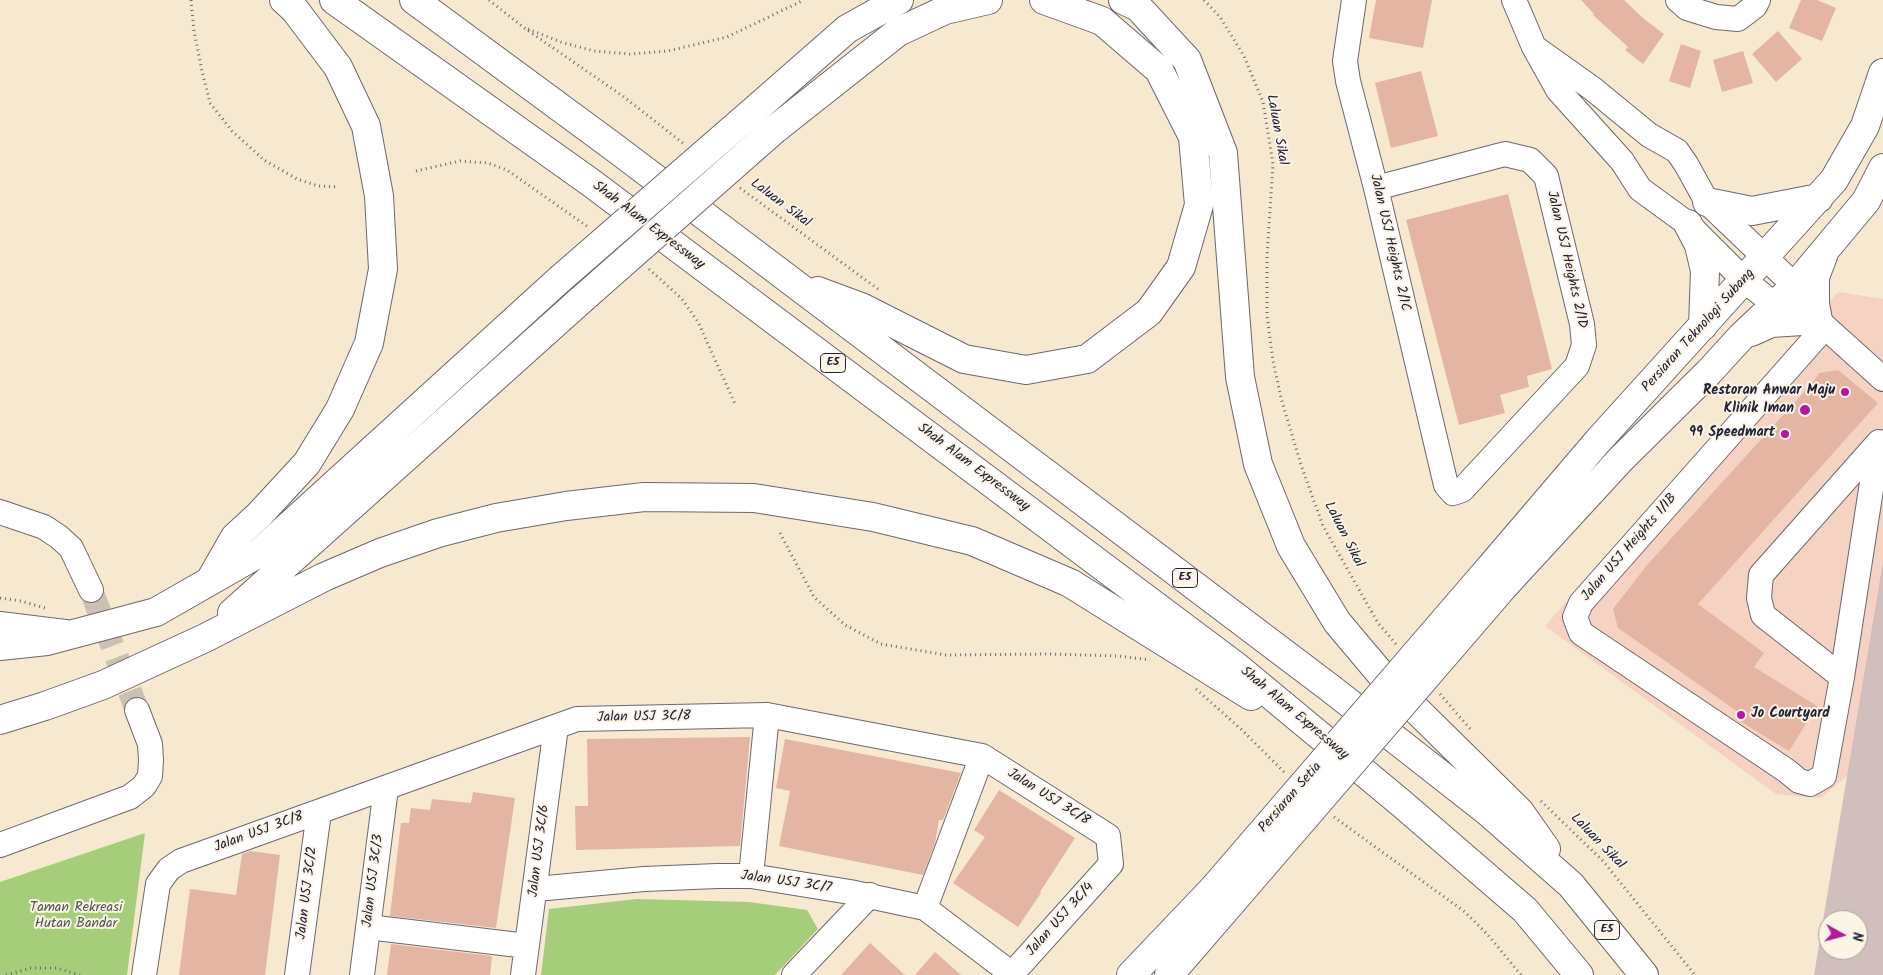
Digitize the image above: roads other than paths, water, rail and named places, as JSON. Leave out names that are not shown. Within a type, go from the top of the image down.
[{"type":"main road","points":[[210,581],[235,537],[259,515],[307,463],[340,409],[369,342],[383,269],[379,196],[366,126],[338,68],[296,10],[284,0]]},
{"type":"main road","name":"Shah Alam Expressway","points":[[334,0],[590,182],[1028,508],[1237,667],[1525,910],[1580,975]]},
{"type":"main road","name":"E5","points":[[414,0],[615,148],[1330,688],[1488,812],[1571,885],[1644,975]]},
{"type":"main road","points":[[0,646],[47,641],[156,612],[259,553],[560,279],[847,29],[899,0]]},
{"type":"main road","points":[[205,638],[581,300],[774,130],[898,32],[945,10],[988,0]]},
{"type":"main road","points":[[791,282],[861,307],[964,359],[1026,370],[1088,358],[1149,312],[1181,267],[1199,205],[1194,137],[1159,70],[1102,21],[1044,0]]},
{"type":"main road","points":[[1123,0],[1138,8],[1188,60],[1224,153],[1240,377],[1258,464],[1290,546],[1337,622],[1385,679],[1520,812],[1571,885]]},
{"type":"main road","name":"Persiaran Teknologi Subang","points":[[1496,578],[1598,441],[1834,180],[1865,126],[1883,73]]},
{"type":"main road","points":[[1740,337],[1771,323],[1810,310],[1815,304],[1816,277],[1827,246],[1866,201],[1883,168]]},
{"type":"main road","points":[[1707,202],[1752,211],[1819,198]]},
{"type":"main road","points":[[1688,224],[1699,245],[1705,271],[1703,326]]},
{"type":"main road","points":[[1810,310],[1827,246]]},
{"type":"main road","points":[[1496,578],[1621,459],[1709,372],[1740,337],[1775,304],[1810,310]]},
{"type":"main road","points":[[0,720],[103,686],[205,638],[324,577],[380,553],[438,533],[496,518],[566,506],[644,497],[754,498],[872,517],[972,541],[1070,583],[1222,679],[1323,738]]},
{"type":"main road","name":"Persiaran Setia","points":[[1168,975],[1223,895],[1496,578]]},
{"type":"main road","name":"Persiaran Setia","points":[[1131,975],[1223,895]]},
{"type":"street","name":"Jalan USJ Heights 2/1C","points":[[1354,0],[1345,60],[1348,81],[1376,188],[1446,485]]},
{"type":"street","points":[[1514,0],[1534,47],[1558,90],[1622,160],[1640,189],[1688,224],[1744,280],[1775,304]]},
{"type":"street","points":[[1678,0],[1688,8],[1716,17],[1738,19],[1755,6],[1758,0]]},
{"type":"street","points":[[1534,47],[1593,89],[1649,135],[1677,151],[1707,202],[1765,258],[1810,310],[1883,379]]},
{"type":"street","name":"Jalan USJ Heights 2/1D","points":[[1376,188],[1505,154],[1530,160],[1546,176],[1582,324],[1584,345],[1577,366],[1462,490],[1453,493],[1446,485]]},
{"type":"street","name":"Jalan USJ Heights 1/1B","points":[[1810,310],[1580,603],[1575,617],[1581,633],[1787,771],[1799,781],[1810,784],[1824,776],[1842,677]]},
{"type":"street","points":[[1880,441],[1842,677],[1763,616],[1759,598],[1761,575],[1880,441]]},
{"type":"street","points":[[0,512],[44,527],[59,536],[71,548],[90,590]]},
{"type":"street","points":[[0,624],[76,634]]},
{"type":"street","points":[[0,732],[45,706]]},
{"type":"street","points":[[0,844],[130,797],[144,786],[150,776],[150,744],[137,710]]},
{"type":"street","points":[[751,876],[767,715]]},
{"type":"street","name":"Jalan USJ 3C/8","points":[[144,975],[158,884],[169,869],[181,861],[577,719],[767,715],[982,756],[1108,836],[1111,864]]},
{"type":"street","name":"Jalan USJ 3C/6","points":[[523,975],[536,889],[556,727]]},
{"type":"street","points":[[925,908],[982,756]]},
{"type":"street","name":"Jalan USJ 3C/3","points":[[362,975],[386,788]]},
{"type":"street","name":"Jalan USJ 3C/2","points":[[297,975],[318,812]]},
{"type":"street","name":"Jalan USJ 3C/4","points":[[1012,974],[1111,864]]},
{"type":"street","name":"Jalan USJ 3C/7","points":[[536,889],[644,879],[751,876],[870,896],[925,908],[1012,974]]},
{"type":"street","points":[[794,975],[870,896]]},
{"type":"street","points":[[368,927],[527,946]]},
{"type":"tunnel","points":[[91,590],[137,710]]},
{"type":"place","name":"Restoran Anwar Maju","points":[[1845,392]]},
{"type":"place","name":"Klinik Iman","points":[[1805,410]]},
{"type":"place","name":"99 Speedmart","points":[[1785,434]]},
{"type":"place","name":"Jo Courtyard","points":[[1741,715]]},
{"type":"park label","name":"Taman Rekreasi Hutan Bandar","points":[[76,918]]}]
